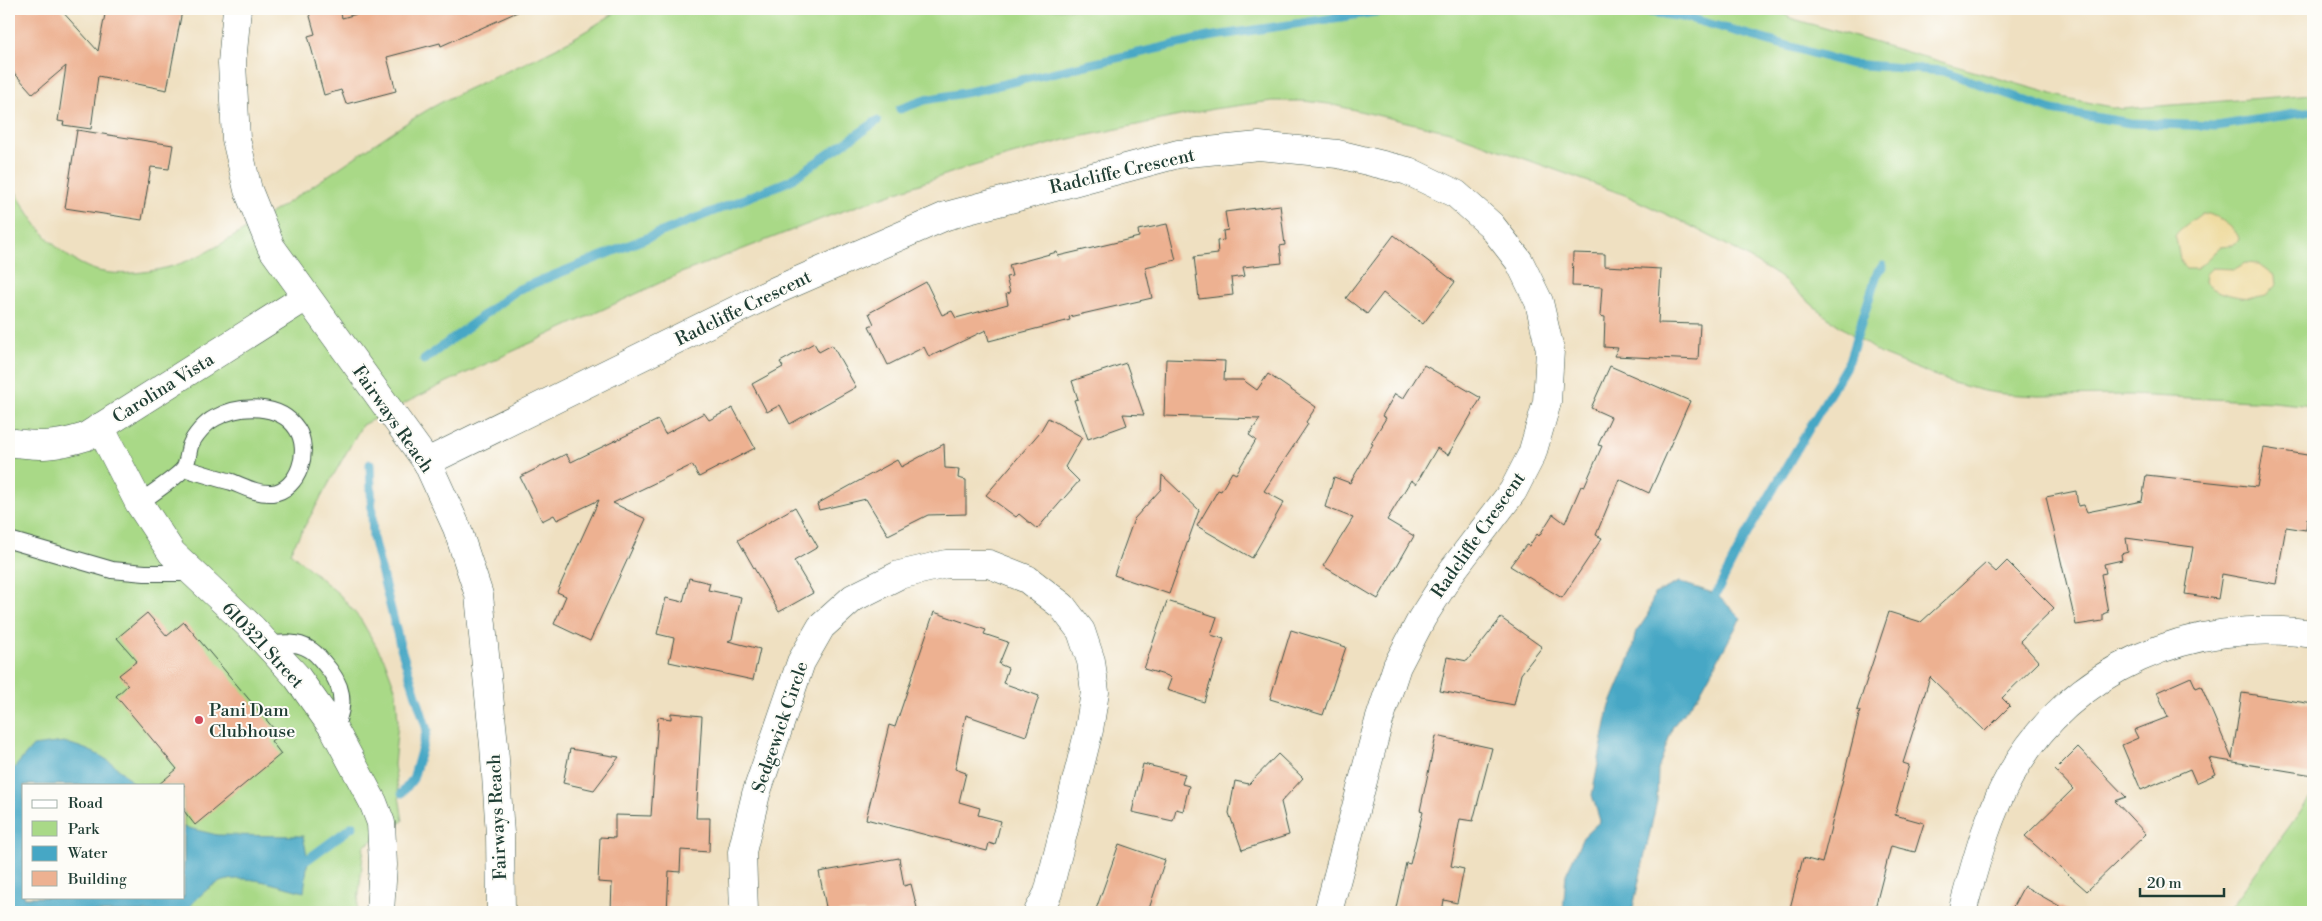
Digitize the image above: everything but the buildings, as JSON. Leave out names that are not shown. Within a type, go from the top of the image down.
[{"type":"street","name":"Fairways Reach","points":[[237,9],[232,63],[236,139],[248,190],[270,247],[428,462],[457,528],[479,595],[494,745],[500,834],[501,912]]},
{"type":"street","name":"Radcliffe Crescent","points":[[428,462],[777,290],[946,216],[1169,156],[1259,146],[1338,154],[1408,171],[1456,194],[1492,225],[1514,254],[1540,302],[1550,350],[1547,402],[1532,454],[1513,491],[1452,571],[1422,618],[1397,666],[1379,721],[1328,912]]},
{"type":"street","name":"Carolina Vista","points":[[9,442],[43,446],[61,444],[85,436],[306,297]]},
{"type":"street","name":"610321 Street","points":[[100,427],[139,503],[172,553],[267,645],[297,677],[334,730],[374,802],[381,823],[383,865],[380,912]]},
{"type":"street","name":"Sedgewick Circle","points":[[744,912],[742,899],[742,852],[756,794],[801,662],[822,627],[853,598],[899,575],[946,564],[989,564],[1027,579],[1062,606],[1081,631],[1091,661],[1095,692],[1089,730],[1048,893],[1038,912]]},
{"type":"street","points":[[1962,912],[1989,821],[2010,776],[2032,743],[2063,706],[2100,678],[2138,658],[2180,642],[2225,633],[2267,630],[2313,634]]},
{"type":"lane","points":[[139,503],[184,468],[191,444],[204,426],[215,418],[238,409],[260,407],[286,416],[298,430],[303,447],[300,470],[290,485],[273,493],[254,491],[184,468]]},
{"type":"lane","points":[[9,540],[112,570],[145,573],[192,572]]},
{"type":"green space","points":[[621,9],[1777,9],[1790,18],[2066,98],[2122,109],[2313,94],[2313,406],[2273,402],[2130,395],[2038,396],[2004,394],[1953,383],[1881,354],[1828,318],[1778,276],[1736,250],[1687,224],[1625,195],[1450,132],[1329,104],[1304,101],[1272,101],[1213,109],[1065,140],[959,170],[829,216],[681,273],[447,382],[362,425],[290,552],[340,595],[361,620],[385,661],[396,691],[398,722],[394,765],[403,821],[364,846],[357,912],[9,912],[9,179],[33,220],[43,233],[54,245],[80,264],[95,270],[117,273],[166,268],[196,257],[231,238],[428,109],[520,66],[581,34]]},
{"type":"green space","points":[[2313,794],[2313,912],[2227,912]]},
{"type":"sand","points":[[2202,213],[2212,215],[2230,226],[2235,231],[2239,240],[2233,245],[2221,246],[2197,269],[2186,269],[2180,259],[2175,236],[2183,227]]},
{"type":"sand","points":[[2245,263],[2259,264],[2275,276],[2276,285],[2266,296],[2251,298],[2233,296],[2210,287],[2205,282],[2206,274],[2212,268],[2235,269]]},
{"type":"water","points":[[1679,582],[1716,594],[1741,618],[1699,694],[1673,726],[1658,770],[1657,801],[1632,912],[1563,912],[1566,874],[1583,837],[1600,821],[1592,795],[1609,708],[1631,655],[1635,634],[1648,615],[1654,594]]},
{"type":"water","points":[[64,742],[86,749],[111,763],[133,784],[22,784],[22,898],[185,898],[185,827],[217,835],[303,836],[308,859],[304,892],[264,882],[238,879],[225,881],[213,886],[195,900],[187,912],[9,912],[9,774],[33,746]]},
{"type":"waterway","points":[[900,109],[925,100],[969,92],[1208,37],[1395,9]]},
{"type":"waterway","points":[[1631,9],[1689,18],[1851,64],[1943,71],[2052,110],[2130,123],[2216,126],[2313,111]]},
{"type":"waterway","points":[[424,360],[517,290],[789,181],[877,121]]},
{"type":"waterway","points":[[1716,594],[1744,539],[1849,361],[1878,271],[1883,266]]},
{"type":"waterway","points":[[370,464],[373,538],[400,645],[427,730],[413,779],[402,793]]},
{"type":"waterway","points":[[296,859],[308,859],[353,826]]},
{"type":"place","name":"Pani Dam Clubhouse","points":[[199,720]]}]
